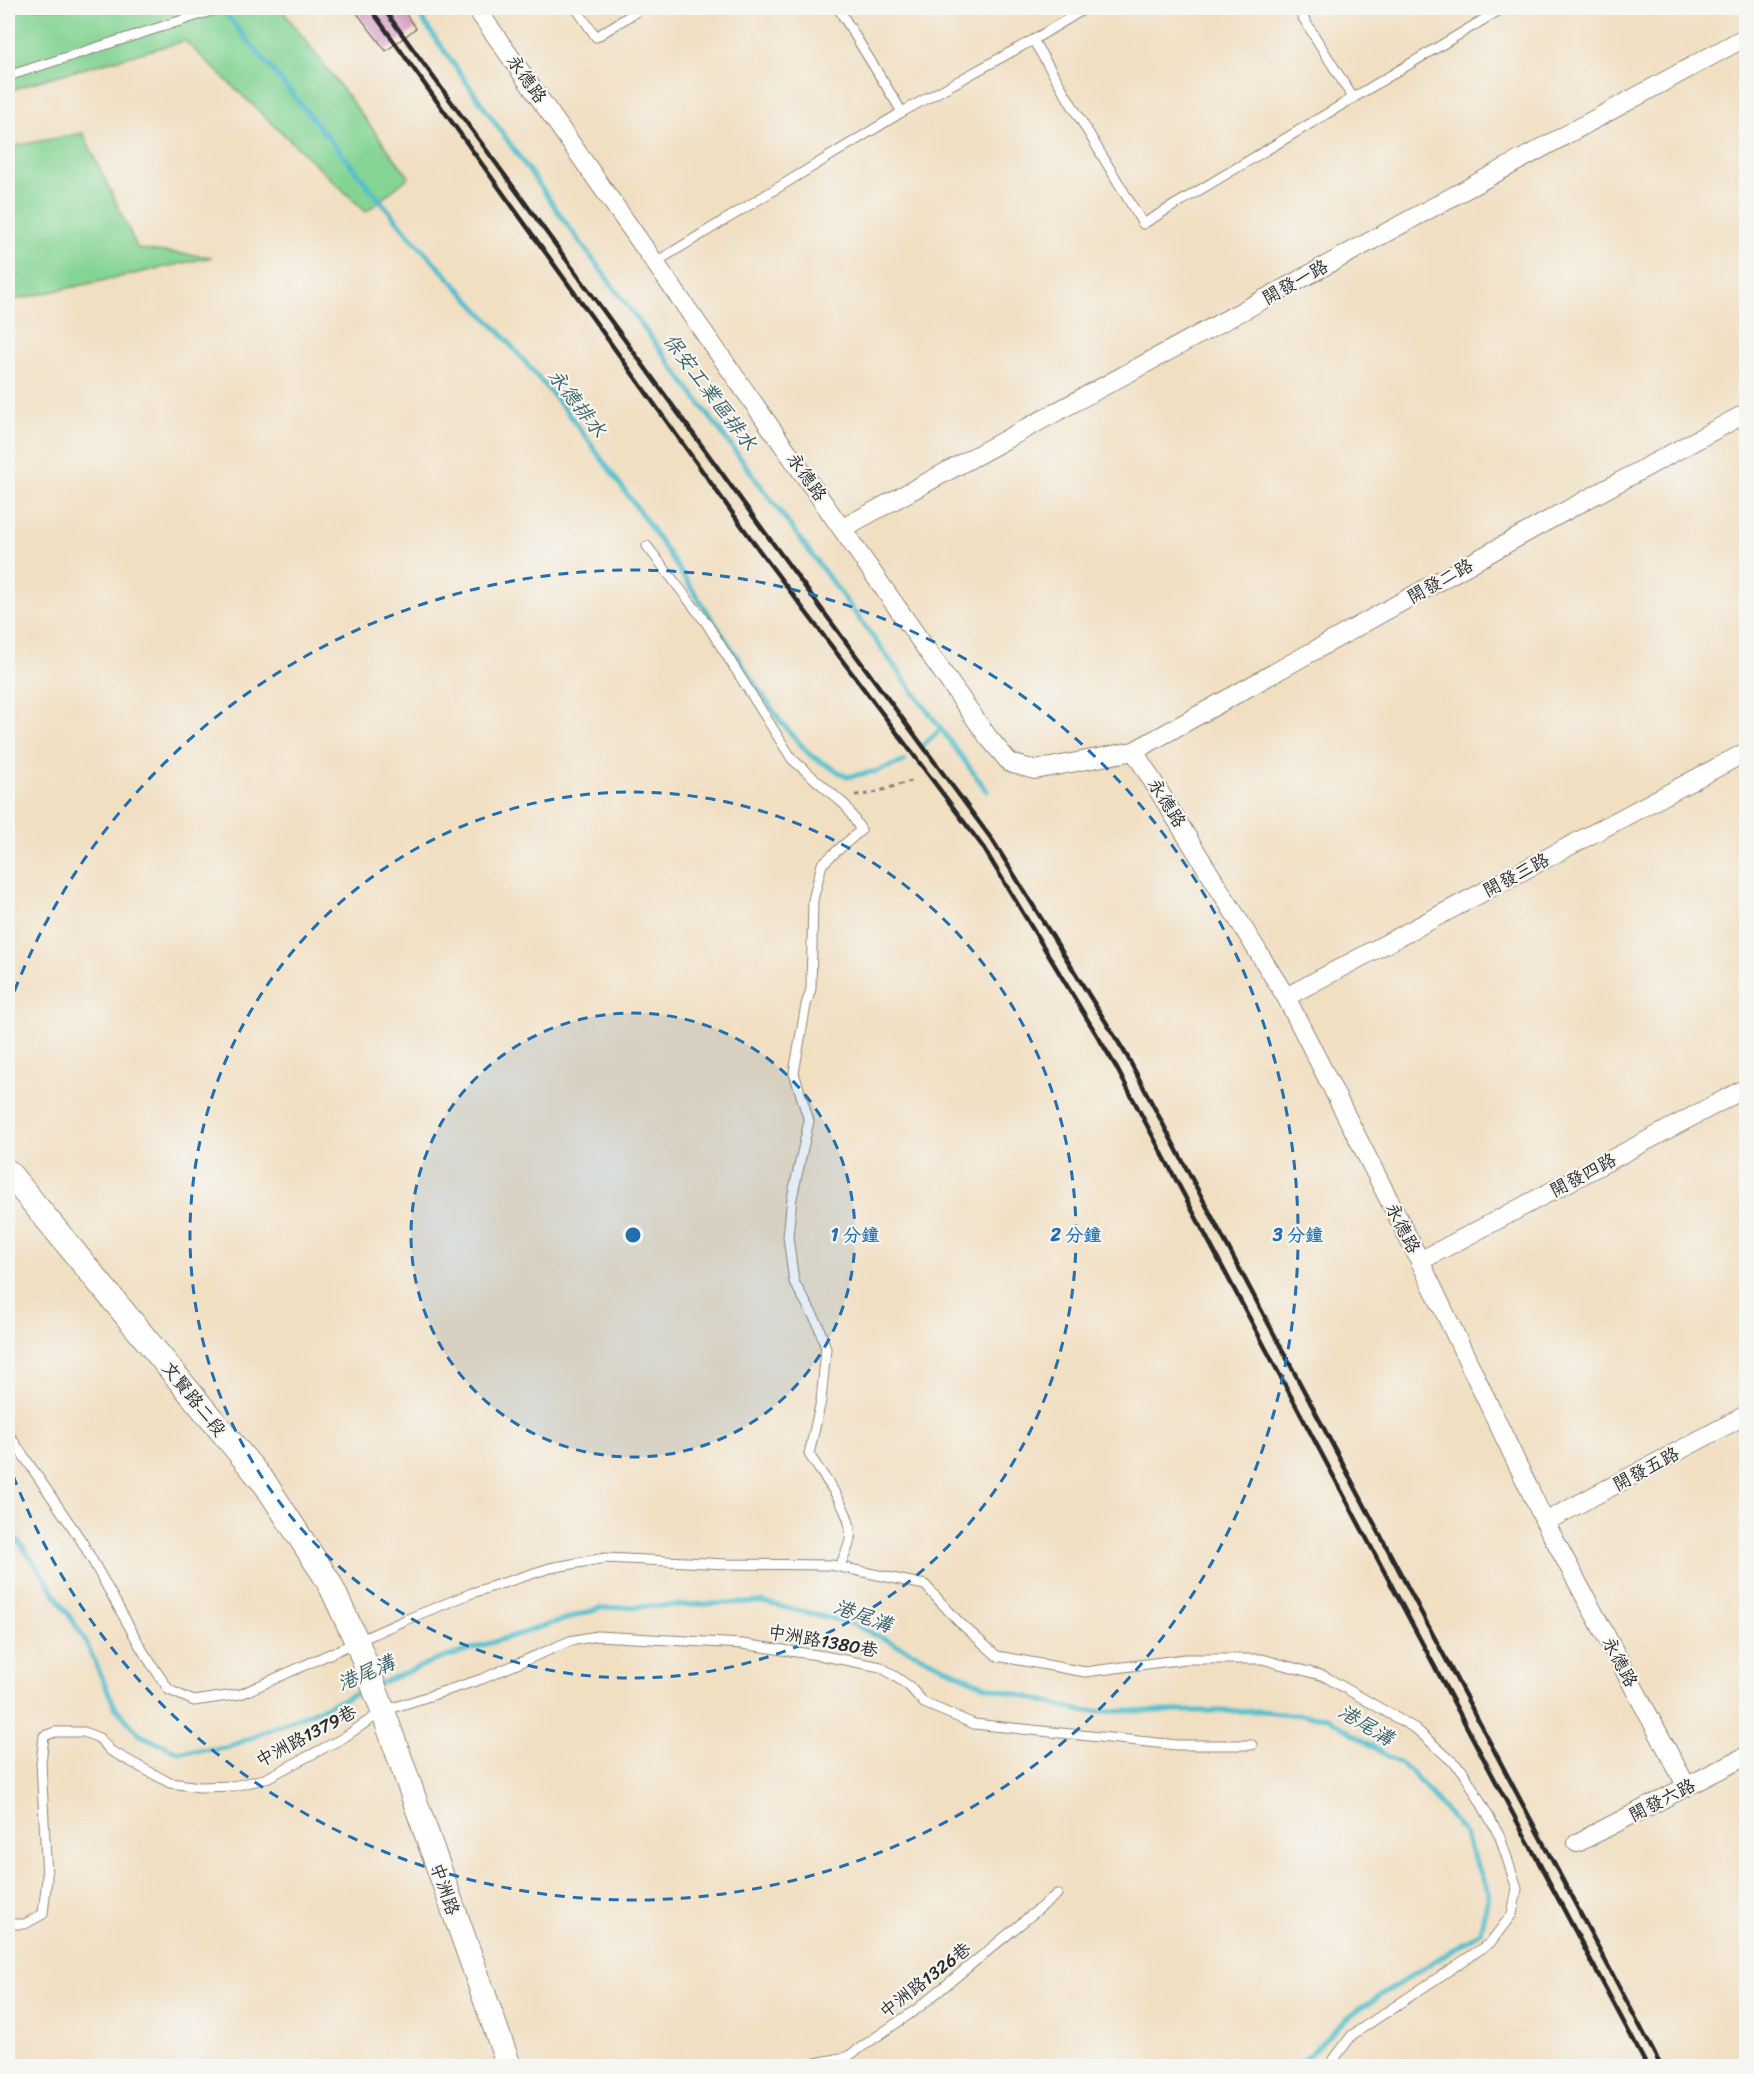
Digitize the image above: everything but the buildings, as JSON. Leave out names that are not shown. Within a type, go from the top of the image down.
[{"type":"street","name":"永德路","points":[[476,8],[988,737],[1010,763],[1035,770],[1134,751],[1286,997],[1420,1261],[1545,1522],[1687,1787]]},
{"type":"street","name":"開發一路","points":[[843,528],[1746,37]]},
{"type":"street","name":"開發二路","points":[[1134,751],[1746,413]]},
{"type":"street","name":"開發三路","points":[[1286,997],[1746,752]]},
{"type":"street","name":"開發四路","points":[[1420,1261],[1746,1088]]},
{"type":"street","name":"文賢路二段","points":[[8,1172],[266,1485],[329,1582],[357,1642],[383,1711]]},
{"type":"street","name":"開發五路","points":[[1545,1522],[1746,1415]]},
{"type":"street","name":"中洲路","points":[[383,1711],[508,2067]]},
{"type":"street","name":"開發六路","points":[[1577,1843],[1746,1756]]},
{"type":"lane","points":[[576,8],[596,37],[642,8]]},
{"type":"lane","points":[[838,8],[903,112]]},
{"type":"lane","points":[[656,262],[903,112],[1086,8]]},
{"type":"lane","points":[[1297,8],[1353,98]]},
{"type":"lane","points":[[1033,40],[1143,224],[1499,9]]},
{"type":"lane","points":[[8,76],[214,10]]},
{"type":"lane","points":[[647,546],[706,624],[792,759],[846,806],[861,830],[822,864],[813,900],[811,989],[794,1074],[809,1120],[792,1198],[788,1236],[794,1282],[818,1324],[826,1349],[821,1401],[809,1454],[820,1475],[844,1507],[851,1538],[840,1566]]},
{"type":"lane","points":[[8,1433],[81,1540],[144,1653],[169,1690],[194,1701],[241,1694],[472,1593],[550,1568],[605,1558],[840,1566],[925,1585],[958,1621],[997,1656],[1085,1672],[1185,1659],[1262,1659],[1324,1676],[1416,1729],[1463,1771],[1500,1837],[1517,1889],[1512,1914],[1490,1943],[1352,2035],[1329,2067]]},
{"type":"lane","name":"中洲路1380巷","points":[[383,1711],[482,1679],[570,1641],[597,1636],[633,1637],[742,1644],[881,1666],[909,1686],[924,1704],[974,1724],[1178,1745],[1252,1745]]},
{"type":"lane","name":"中洲路1379巷","points":[[8,1924],[26,1924],[43,1914],[48,1878],[41,1763],[44,1736],[55,1732],[84,1732],[99,1738],[111,1751],[170,1784],[200,1787],[234,1786],[265,1779],[343,1738],[383,1711]]},
{"type":"lane","name":"中洲路1326巷","points":[[800,2067],[847,2057],[917,2009],[1057,1894]]},
{"type":"path","points":[[835,797],[870,794],[914,780]]},
{"type":"green space","points":[[8,8],[281,8],[409,177],[366,212],[185,41],[8,91]]},
{"type":"green space","points":[[83,133],[138,249],[212,257],[8,301],[8,147]]},
{"type":"waterway","name":"保安工業區排水","points":[[414,8],[566,223],[987,791]]},
{"type":"waterway","name":"永德排水","points":[[225,13],[409,235],[505,338],[572,418],[650,526],[780,721],[810,755],[847,777],[877,771],[905,761]]},
{"type":"waterway","name":"永德排水","points":[[922,746],[941,729]]},
{"type":"waterway","name":"港尾溝","points":[[8,1527],[84,1638],[115,1707],[140,1735],[179,1752],[226,1748],[367,1689]]},
{"type":"waterway","name":"港尾溝","points":[[379,1684],[434,1661],[601,1608],[762,1602],[850,1623],[985,1686],[1082,1711],[1262,1711],[1328,1718],[1411,1771],[1462,1830],[1489,1893],[1480,1932],[1350,2015],[1298,2066]]},
{"type":"railway","points":[[370,8],[759,550],[983,847],[1115,1065],[1647,2066]]},
{"type":"railway","points":[[383,8],[993,841],[1127,1056],[1661,2066]]}]
